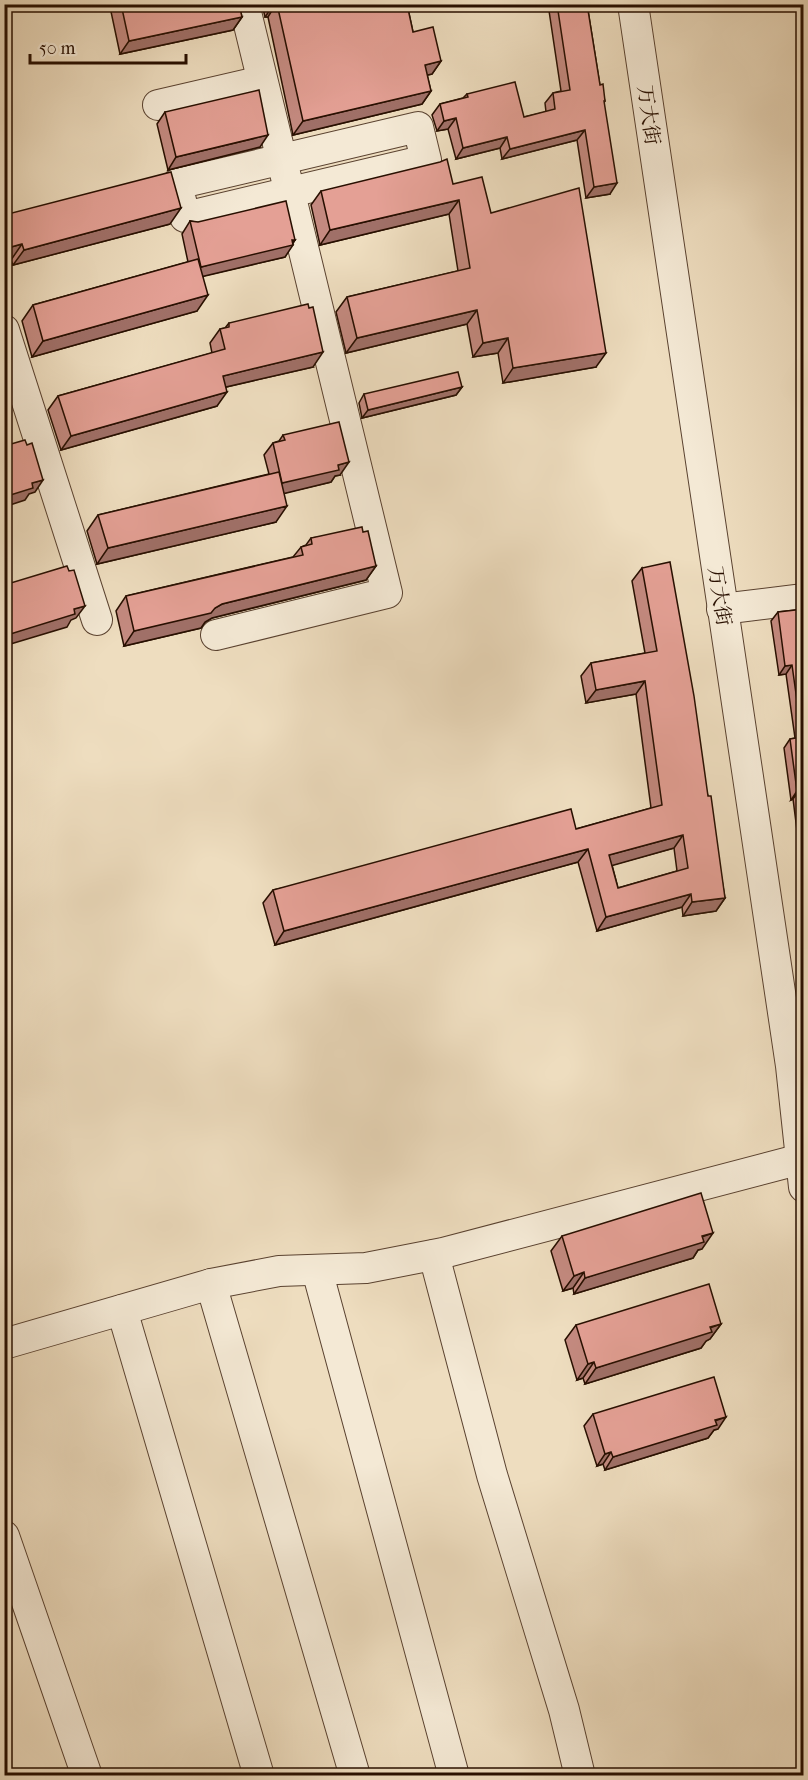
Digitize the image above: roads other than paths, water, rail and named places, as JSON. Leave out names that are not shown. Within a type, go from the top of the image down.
[{"type":"street","points":[[216,635],[387,593],[244,4]]},
{"type":"street","name":"万大街","points":[[633,4],[722,609],[792,991],[791,1066],[802,1173]]},
{"type":"street","points":[[159,105],[262,81]]},
{"type":"street","points":[[418,127],[426,160],[289,193],[185,217],[177,184],[418,127]]},
{"type":"street","points":[[4,330],[97,620]]},
{"type":"street","points":[[722,609],[804,599]]},
{"type":"street","points":[[4,1344],[211,1284],[279,1271],[366,1268],[802,1173]]},
{"type":"street","points":[[434,1255],[492,1475],[564,1710],[580,1776]]},
{"type":"street","points":[[317,1270],[454,1776]]},
{"type":"street","points":[[211,1284],[355,1776]]},
{"type":"street","points":[[122,1310],[259,1776]]},
{"type":"street","points":[[4,1536],[87,1776]]}]
